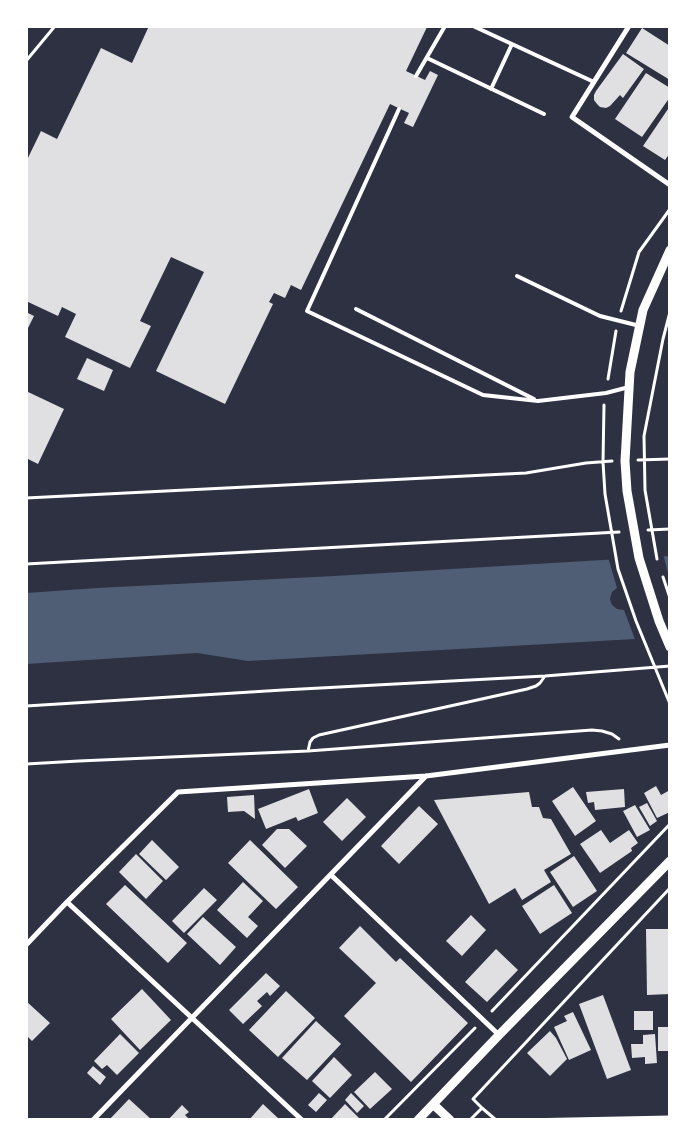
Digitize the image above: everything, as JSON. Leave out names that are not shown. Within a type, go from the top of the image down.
[{"type":"street","points":[[630,26],[572,117],[670,185]]},
{"type":"street","points":[[670,250],[644,310],[630,372],[625,461],[627,491],[639,558],[659,621],[670,647]]},
{"type":"street","points":[[26,945],[178,792],[426,776],[670,745]]},
{"type":"street","points":[[93,1120],[426,776]]},
{"type":"street","points":[[418,1120],[498,1035],[670,860]]},
{"type":"street","points":[[331,875],[498,1035]]},
{"type":"street","points":[[67,902],[302,1120]]},
{"type":"street","points":[[434,1105],[450,1120]]},
{"type":"lane","points":[[416,76],[445,26]]},
{"type":"lane","points":[[472,26],[594,82]]},
{"type":"lane","points":[[491,88],[512,44]]},
{"type":"lane","points":[[427,58],[544,114]]},
{"type":"lane","points":[[399,109],[307,311],[483,395],[538,401],[606,393],[629,387]]},
{"type":"lane","points":[[517,276],[600,316],[640,326]]},
{"type":"lane","points":[[356,309],[538,401]]},
{"type":"path","points":[[26,61],[55,26]]},
{"type":"path","points":[[659,566],[656,558],[645,490],[644,436],[670,312]]},
{"type":"path","points":[[26,498],[526,473],[586,463],[670,459]]},
{"type":"path","points":[[605,494],[618,569],[636,621],[670,704]]},
{"type":"path","points":[[640,531],[670,529]]},
{"type":"path","points":[[26,564],[621,532]]},
{"type":"path","points":[[662,574],[670,598]]},
{"type":"path","points":[[26,706],[545,676],[670,666]]},
{"type":"path","points":[[308,751],[310,742],[319,735],[527,689],[536,686],[545,676]]},
{"type":"path","points":[[26,764],[308,751],[592,730],[602,730],[612,734],[634,750]]},
{"type":"path","points":[[384,1120],[483,1020],[670,824]]},
{"type":"path","points":[[496,1120],[473,1098],[670,888]]},
{"type":"path","points":[[470,1120],[482,1108]]},
{"type":"path","points":[[521,1120],[670,1116]]},
{"type":"water","points":[[670,556],[670,637],[248,661],[197,653],[26,664],[26,593]]},
{"type":"pier","points":[[663,554],[670,580],[670,640],[636,642],[624,610],[617,609],[612,605],[610,599],[612,592],[617,588],[608,557]]},
{"type":"building","points":[[149,26],[425,26],[427,27],[406,71],[425,80],[430,71],[438,75],[413,127],[404,123],[409,113],[390,104],[301,290],[291,285],[285,298],[274,293],[269,302],[273,304],[225,404],[156,371],[204,272],[171,257],[140,321],[151,326],[130,368],[65,337],[76,314],[62,307],[58,316],[26,301],[26,162],[41,131],[57,139],[101,48],[132,63]]},
{"type":"building","points":[[642,28],[670,46],[670,80],[626,53]]},
{"type":"building","points":[[623,54],[644,69],[623,98],[620,95],[610,106],[606,108],[600,107],[594,100],[594,95]]},
{"type":"building","points":[[646,73],[670,88],[670,97],[642,137],[615,119]]},
{"type":"building","points":[[670,106],[670,153],[665,160],[643,146]]},
{"type":"building","points":[[26,312],[34,316],[26,332]]},
{"type":"building","points":[[87,358],[113,370],[104,391],[77,379]]},
{"type":"building","points":[[26,391],[64,409],[38,464],[26,458]]},
{"type":"building","points":[[656,786],[661,795],[670,790],[670,812],[657,818],[644,793]]},
{"type":"building","points":[[573,787],[596,821],[575,836],[552,801]]},
{"type":"building","points":[[309,789],[318,813],[298,821],[296,817],[266,829],[258,809]]},
{"type":"building","points":[[624,789],[625,807],[595,810],[594,802],[588,803],[586,792]]},
{"type":"building","points":[[529,792],[532,807],[539,807],[543,818],[551,819],[571,854],[544,870],[551,882],[522,900],[515,888],[489,904],[434,800]]},
{"type":"building","points":[[254,795],[255,819],[244,811],[228,812],[227,797]]},
{"type":"building","points":[[347,798],[366,817],[342,841],[323,822]]},
{"type":"building","points":[[647,803],[657,821],[650,826],[639,807]]},
{"type":"building","points":[[635,805],[650,830],[637,837],[623,811]]},
{"type":"building","points":[[419,806],[438,824],[399,864],[381,846]]},
{"type":"building","points":[[277,829],[289,829],[307,846],[285,868],[262,845]]},
{"type":"building","points":[[601,830],[610,843],[629,830],[638,843],[631,848],[632,851],[600,873],[580,844]]},
{"type":"building","points":[[152,840],[179,867],[166,880],[139,854]]},
{"type":"building","points":[[250,840],[298,887],[276,909],[228,863]]},
{"type":"building","points":[[136,854],[163,881],[146,899],[119,872]]},
{"type":"building","points":[[574,856],[597,891],[573,907],[550,872]]},
{"type":"building","points":[[243,882],[263,901],[248,917],[258,926],[247,938],[217,910]]},
{"type":"building","points":[[125,885],[187,943],[168,963],[106,904]]},
{"type":"building","points":[[554,885],[572,913],[540,934],[522,906]]},
{"type":"building","points":[[204,888],[217,900],[184,933],[172,921]]},
{"type":"building","points":[[471,915],[486,930],[462,956],[446,941]]},
{"type":"building","points":[[203,917],[236,947],[220,965],[187,934]]},
{"type":"building","points":[[360,926],[396,962],[400,958],[468,1023],[411,1082],[344,1016],[376,983],[339,948]]},
{"type":"building","points":[[646,929],[670,929],[670,994],[647,995]]},
{"type":"building","points":[[496,949],[518,970],[487,1002],[465,982]]},
{"type":"building","points":[[266,973],[280,986],[270,996],[267,992],[257,1001],[262,1006],[243,1024],[229,1010]]},
{"type":"building","points":[[142,989],[171,1020],[140,1050],[111,1019]]},
{"type":"building","points":[[286,991],[315,1018],[278,1057],[249,1030]]},
{"type":"building","points":[[603,995],[631,1070],[607,1079],[579,1004]]},
{"type":"building","points":[[26,1001],[50,1023],[32,1041],[26,1035]]},
{"type":"building","points":[[634,1011],[653,1011],[653,1030],[634,1030]]},
{"type":"building","points":[[573,1012],[591,1050],[569,1060],[554,1027],[567,1021],[564,1016]]},
{"type":"building","points":[[316,1021],[341,1044],[307,1080],[282,1058]]},
{"type":"building","points":[[658,1027],[670,1027],[670,1051],[658,1051]]},
{"type":"building","points":[[550,1031],[567,1059],[550,1076],[527,1053]]},
{"type":"building","points":[[120,1034],[139,1053],[117,1075],[107,1065],[102,1069],[94,1061]]},
{"type":"building","points":[[655,1034],[657,1063],[645,1064],[645,1057],[632,1058],[631,1044],[643,1044],[643,1035]]},
{"type":"building","points":[[334,1057],[352,1075],[330,1098],[312,1081]]},
{"type":"building","points":[[93,1066],[106,1077],[100,1085],[87,1073]]},
{"type":"building","points":[[375,1072],[392,1089],[370,1109],[354,1092]]},
{"type":"building","points":[[319,1093],[327,1100],[316,1112],[308,1105]]},
{"type":"building","points":[[351,1093],[364,1106],[357,1113],[345,1100]]},
{"type":"building","points":[[129,1099],[152,1120],[109,1120]]},
{"type":"building","points":[[263,1104],[280,1120],[249,1120]]},
{"type":"building","points":[[345,1104],[361,1120],[330,1120]]},
{"type":"building","points":[[182,1105],[189,1112],[185,1115],[190,1120],[168,1120]]}]
